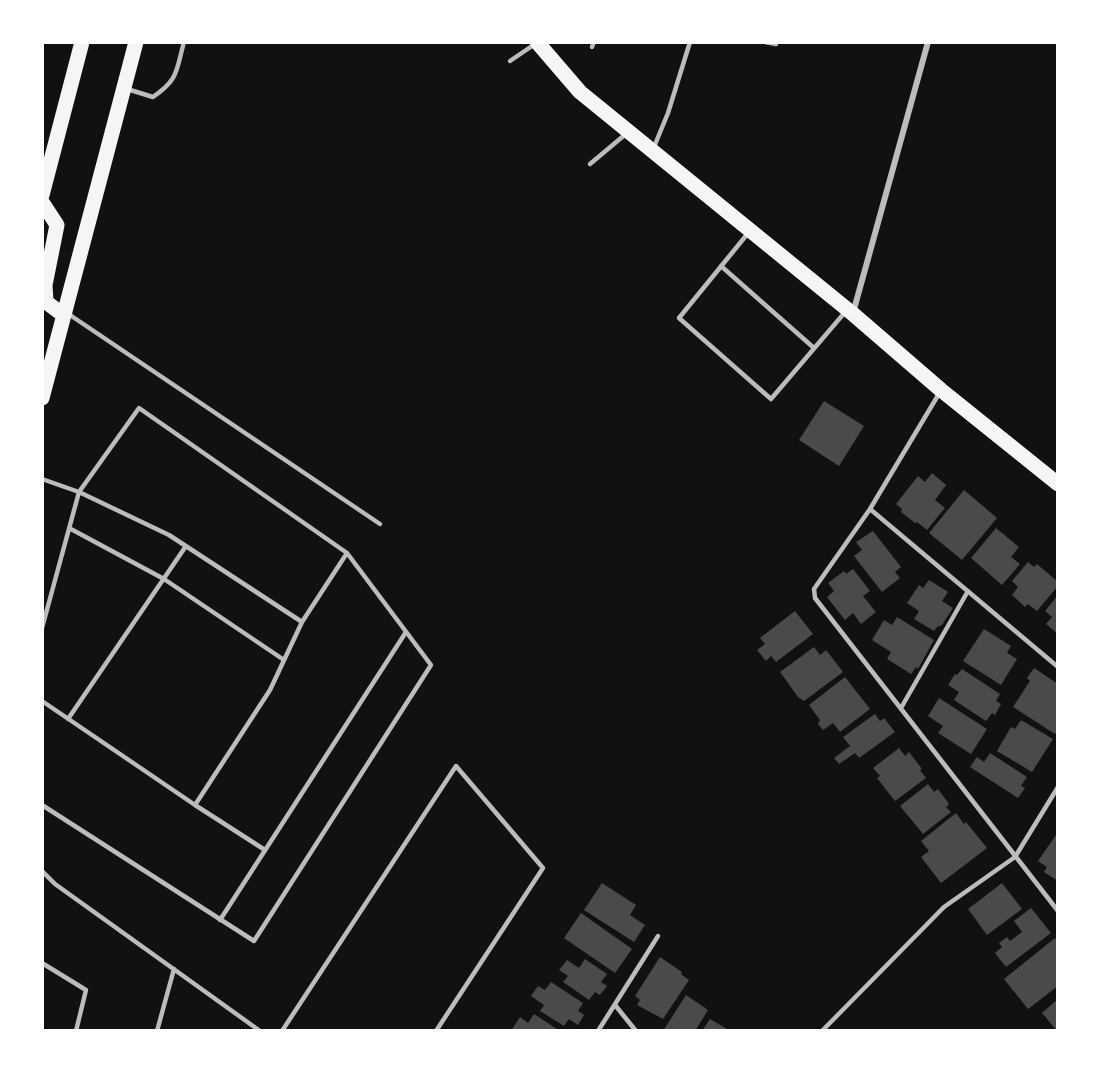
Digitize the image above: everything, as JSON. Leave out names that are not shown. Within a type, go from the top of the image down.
[{"type":"main road","points":[[42,195],[82,42]]},
{"type":"main road","points":[[42,398],[136,42]]},
{"type":"main road","points":[[537,42],[580,92],[850,311],[941,390],[1058,482]]},
{"type":"main road","points":[[42,202],[57,225],[45,285],[46,302],[58,311],[65,312]]},
{"type":"street","points":[[850,311],[928,42]]},
{"type":"lane","points":[[124,88],[153,97],[174,79],[184,42]]},
{"type":"lane","points":[[510,61],[537,42]]},
{"type":"lane","points":[[653,151],[668,113],[690,42]]},
{"type":"lane","points":[[765,42],[776,45]]},
{"type":"lane","points":[[590,164],[629,131]]},
{"type":"lane","points":[[751,231],[679,318],[771,399],[814,348],[850,311]]},
{"type":"lane","points":[[721,266],[814,348]]},
{"type":"lane","points":[[65,312],[380,524]]},
{"type":"lane","points":[[941,390],[870,509],[814,589],[815,597],[1058,911]]},
{"type":"lane","points":[[42,628],[79,492],[139,408],[347,553],[431,664],[254,941],[42,805]]},
{"type":"lane","points":[[42,479],[79,492],[169,535],[302,622]]},
{"type":"lane","points":[[870,509],[1058,668]]},
{"type":"lane","points":[[69,528],[164,579],[284,660]]},
{"type":"lane","points":[[68,718],[186,546]]},
{"type":"lane","points":[[195,805],[270,690],[302,622],[347,553]]},
{"type":"lane","points":[[901,708],[968,591]]},
{"type":"lane","points":[[220,920],[406,632]]},
{"type":"lane","points":[[42,701],[265,850]]},
{"type":"lane","points":[[282,1031],[456,766],[543,868],[436,1031]]},
{"type":"lane","points":[[822,1031],[944,907],[1015,857],[1058,787]]},
{"type":"lane","points":[[42,872],[55,884],[260,1031]]},
{"type":"lane","points":[[598,1031],[658,936]]},
{"type":"lane","points":[[42,963],[86,990],[76,1031]]},
{"type":"lane","points":[[157,1031],[174,969]]},
{"type":"lane","points":[[615,1005],[636,1031]]},
{"type":"building","points":[[824,401],[864,426],[839,466],[799,440]]},
{"type":"building","points":[[932,473],[946,485],[935,500],[945,508],[927,530],[901,512],[902,509],[896,504],[918,476],[925,482]]},
{"type":"building","points":[[964,490],[997,518],[962,560],[929,533]]},
{"type":"building","points":[[996,528],[1019,547],[1011,557],[1020,564],[1002,585],[971,558]]},
{"type":"building","points":[[873,531],[901,567],[895,572],[900,578],[882,592],[854,556],[862,550],[856,542]]},
{"type":"building","points":[[1028,562],[1034,567],[1037,564],[1058,582],[1058,586],[1037,611],[1028,604],[1025,607],[1012,595],[1018,587],[1012,581]]},
{"type":"building","points":[[853,569],[870,591],[863,596],[876,612],[861,624],[853,613],[845,620],[827,597],[834,591],[828,583],[844,571],[846,574]]},
{"type":"building","points":[[929,580],[948,592],[942,601],[953,608],[942,625],[934,631],[914,619],[919,611],[907,603],[919,585],[923,588]]},
{"type":"building","points":[[1058,595],[1058,634],[1046,624],[1052,617],[1045,611]]},
{"type":"building","points":[[795,611],[813,634],[776,662],[771,656],[766,661],[757,650],[765,644],[760,638]]},
{"type":"building","points":[[897,617],[934,640],[918,669],[916,667],[911,674],[887,659],[891,652],[872,640],[884,620],[892,625]]},
{"type":"building","points":[[984,629],[1011,646],[1007,653],[1017,659],[1001,685],[963,661]]},
{"type":"building","points":[[814,647],[820,655],[826,650],[843,672],[804,701],[798,697],[780,672]]},
{"type":"building","points":[[1034,668],[1058,684],[1058,730],[1055,734],[1013,707],[1030,681],[1027,678]]},
{"type":"building","points":[[962,669],[1000,694],[996,701],[1001,704],[995,715],[992,713],[986,721],[954,700],[959,692],[948,685],[955,674],[957,675]]},
{"type":"building","points":[[845,677],[870,709],[840,732],[833,723],[823,730],[818,724],[820,720],[809,705]]},
{"type":"building","points":[[939,698],[987,729],[971,754],[938,733],[943,726],[928,716]]},
{"type":"building","points":[[875,714],[880,721],[884,718],[895,732],[859,758],[855,753],[839,764],[834,758],[850,746],[843,737]]},
{"type":"building","points":[[1021,720],[1053,739],[1032,772],[997,751],[1011,727],[1015,729]]},
{"type":"building","points":[[899,748],[905,756],[909,752],[926,778],[895,801],[877,778],[880,776],[873,768]]},
{"type":"building","points":[[990,753],[1027,777],[1021,786],[1025,788],[1018,798],[970,767],[977,757],[984,762]]},
{"type":"building","points":[[928,784],[934,792],[938,789],[949,804],[946,807],[951,812],[923,834],[900,806]]},
{"type":"building","points":[[956,813],[987,848],[941,883],[921,857],[929,851],[921,841]]},
{"type":"building","points":[[1058,832],[1058,881],[1044,872],[1047,867],[1038,861]]},
{"type":"building","points":[[602,883],[636,905],[630,915],[645,925],[634,942],[584,910]]},
{"type":"building","points":[[1002,883],[1022,909],[987,935],[968,909]]},
{"type":"building","points":[[1031,908],[1051,933],[1006,967],[995,953],[1002,947],[999,943],[1007,937],[1010,941],[1022,932],[1014,921]]},
{"type":"building","points":[[581,913],[632,949],[615,973],[564,938]]},
{"type":"building","points":[[1055,938],[1058,943],[1058,986],[1028,1009],[1004,979]]},
{"type":"building","points":[[660,957],[682,972],[681,974],[689,980],[663,1019],[637,1005],[640,1000],[635,996]]},
{"type":"building","points":[[585,959],[607,974],[601,982],[607,986],[600,995],[595,992],[589,1000],[563,982],[568,976],[559,970],[567,960],[579,968]]},
{"type":"building","points":[[551,982],[583,1003],[578,1011],[584,1015],[578,1025],[569,1019],[564,1026],[540,1011],[544,1005],[531,996],[538,986],[545,990]]},
{"type":"building","points":[[686,995],[708,1010],[695,1031],[663,1031]]},
{"type":"building","points":[[1058,999],[1058,1031],[1057,1031],[1042,1013]]},
{"type":"building","points":[[534,1014],[560,1031],[511,1031],[520,1017],[528,1023]]},
{"type":"building","points":[[710,1019],[727,1029],[726,1031],[702,1031]]}]
